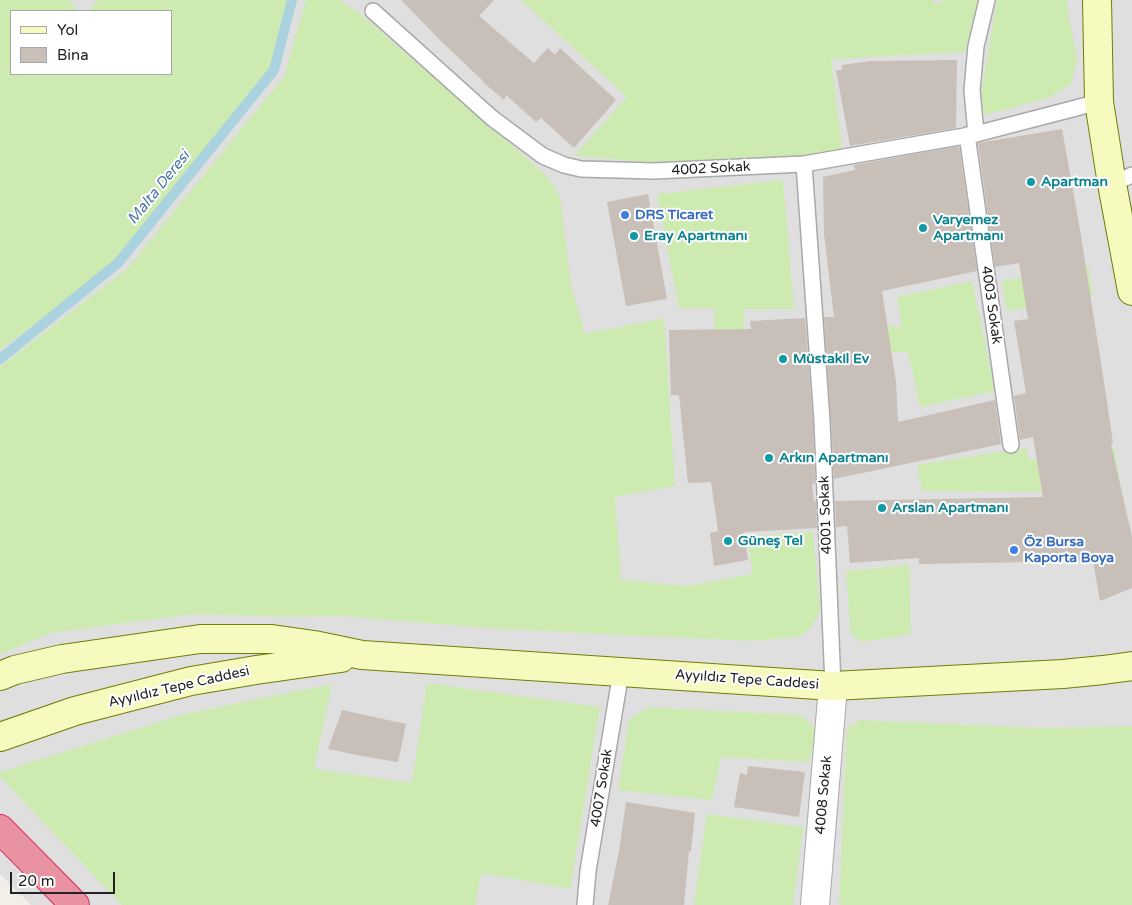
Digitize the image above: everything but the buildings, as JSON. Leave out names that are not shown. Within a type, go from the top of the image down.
[{"type":"highway","points":[[1,830],[75,905]]},
{"type":"main road","points":[[1097,0],[1099,102],[1122,179],[1132,291]]},
{"type":"main road","name":"Ayyıldız Tepe Caddesi","points":[[0,676],[15,670],[62,659],[200,639],[272,639],[362,655],[833,686],[1063,674],[1132,666]]},
{"type":"main road","name":"Ayyıldız Tepe Caddesi","points":[[0,737],[75,711],[191,681],[362,655]]},
{"type":"street","name":"4008 Sokak","points":[[814,905],[833,686]]},
{"type":"lane","name":"4003 Sokak","points":[[987,0],[976,46],[972,90],[972,135],[1011,445]]},
{"type":"lane","name":"4002 Sokak","points":[[373,11],[492,118],[543,156],[564,165],[581,169],[654,172],[804,164],[972,135],[1099,102]]},
{"type":"lane","name":"4001 Sokak","points":[[804,164],[822,421],[833,686]]},
{"type":"lane","name":"4007 Sokak","points":[[585,905],[588,871],[621,672]]},
{"type":"shaded area","points":[[0,0],[1132,0],[1132,905],[31,905],[0,874]]},
{"type":"green space","points":[[0,0],[70,0],[77,10],[10,10],[10,75],[172,75],[172,10],[90,10],[97,0],[290,0],[271,72],[115,263],[0,350]]},
{"type":"green space","points":[[306,0],[339,0],[358,12],[547,176],[560,197],[571,285],[585,334],[664,318],[675,486],[615,497],[621,580],[689,586],[752,574],[748,536],[813,532],[820,611],[813,625],[800,637],[749,641],[498,629],[341,616],[283,617],[193,614],[51,633],[0,654],[0,367],[127,269],[284,77]]},
{"type":"green space","points":[[521,0],[932,0],[938,5],[943,0],[978,0],[965,52],[831,59],[842,149],[775,159],[670,164],[574,156],[627,97]]},
{"type":"green space","points":[[997,0],[1067,0],[1077,59],[1071,84],[1050,97],[984,115],[981,94]]},
{"type":"green space","points":[[783,180],[794,309],[744,309],[746,404],[717,404],[714,308],[679,308],[657,194]]},
{"type":"green space","points":[[1088,265],[1093,296],[1007,311],[1002,281]]},
{"type":"green space","points":[[972,281],[995,391],[920,407],[908,352],[833,352],[831,322],[902,327],[897,297]]},
{"type":"green space","points":[[1026,448],[1029,460],[1114,448],[1121,488],[1052,492],[922,491],[917,465]]},
{"type":"green space","points":[[909,565],[911,634],[863,642],[851,635],[846,571]]},
{"type":"green space","points":[[427,683],[600,707],[570,889],[482,873],[475,905],[122,905],[0,777],[0,772],[185,714],[332,684],[314,769],[412,783]]},
{"type":"green space","points":[[648,707],[800,715],[816,729],[809,762],[721,757],[712,800],[618,790],[629,720]]},
{"type":"green space","points":[[860,720],[1041,728],[1132,726],[1132,905],[839,904],[847,728]]},
{"type":"green space","points":[[707,814],[803,827],[793,905],[694,905]]},
{"type":"waterway","name":"Malta Deresi","points":[[0,359],[118,263],[274,70],[292,0]]},
{"type":"place","name":"Apartman","points":[[1031,182]]},
{"type":"place","name":"DRS Ticaret","points":[[625,215]]},
{"type":"place","name":"Varyemez Apartmanı","points":[[923,228]]},
{"type":"place","name":"Eray Apartmanı","points":[[634,236]]},
{"type":"place","name":"Müstakil Ev","points":[[783,359]]},
{"type":"place","name":"Arkın Apartmanı","points":[[769,458]]},
{"type":"place","name":"Arslan Apartmanı","points":[[882,508]]},
{"type":"place","name":"Güneş Tel","points":[[728,541]]},
{"type":"place","name":"Öz Bursa Kaporta Boya","points":[[1014,550]]}]
